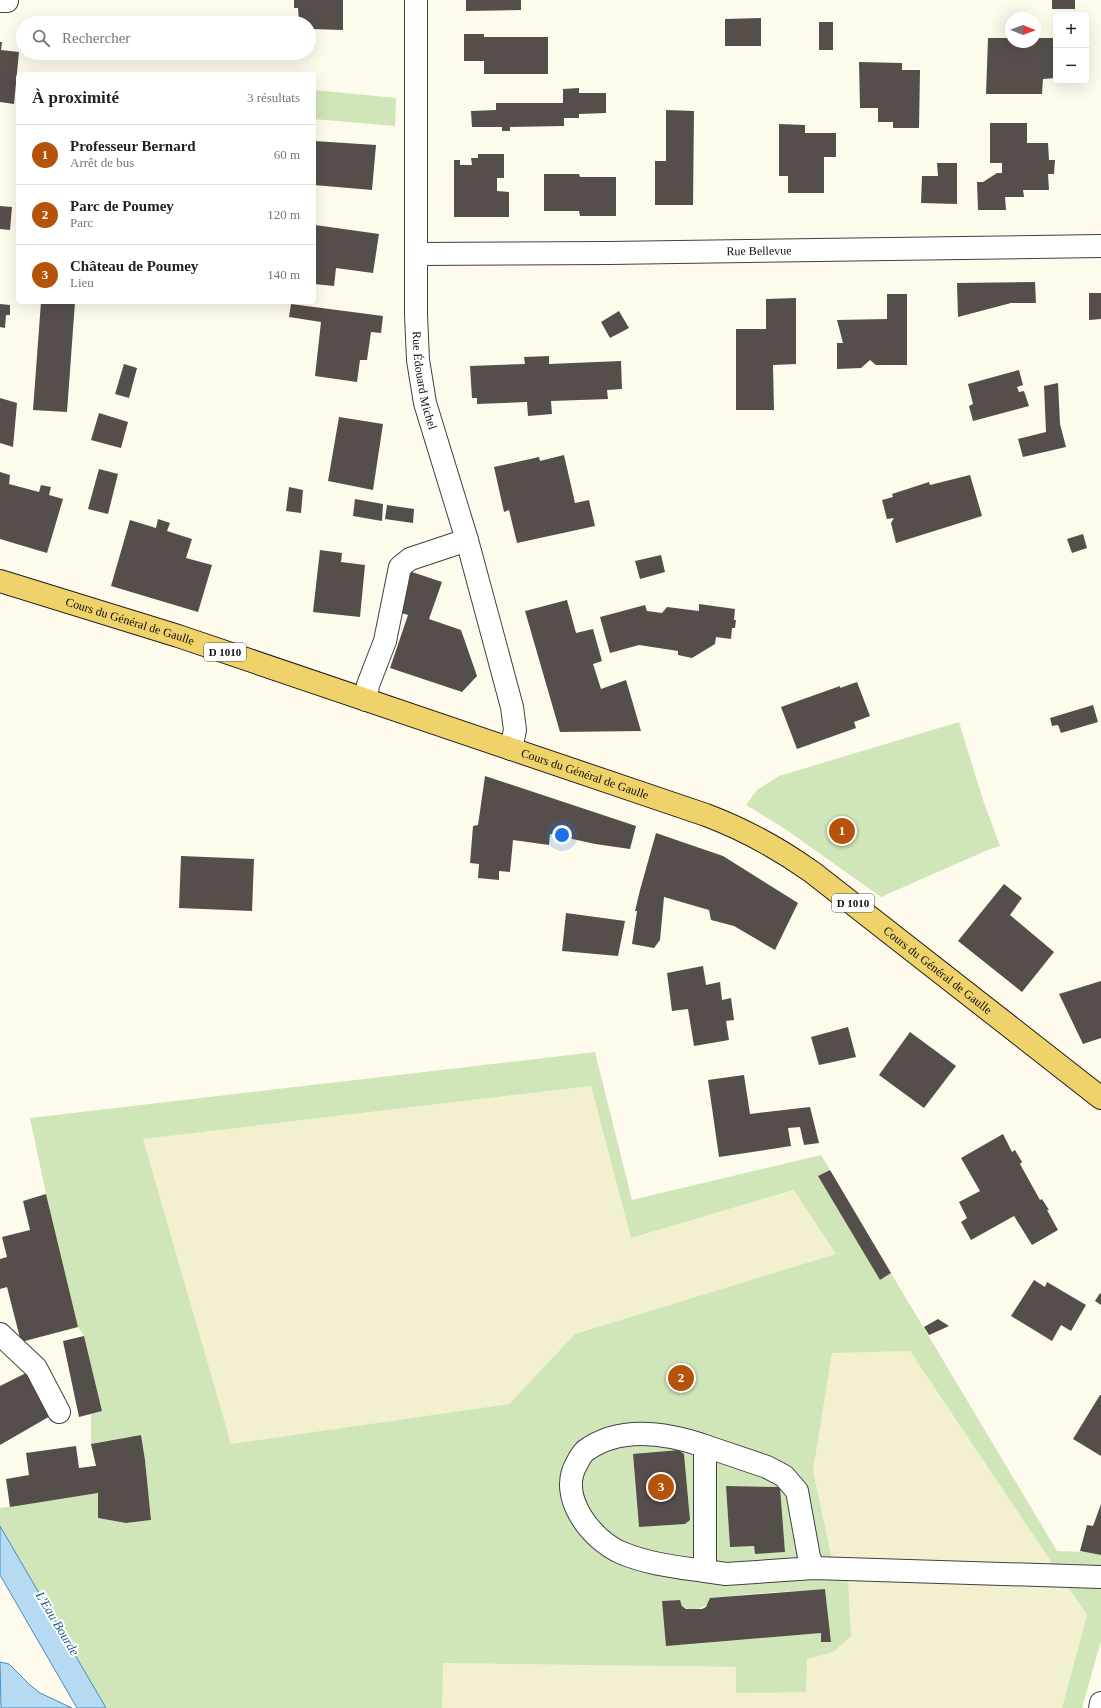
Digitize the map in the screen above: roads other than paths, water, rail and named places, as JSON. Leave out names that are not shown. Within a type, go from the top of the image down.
[{"type":"main road","name":"Cours du Général de Gaulle","points":[[0,581],[178,636],[736,826],[788,855],[834,888],[1101,1098]]},
{"type":"street","name":"Rue Édouard Michel","points":[[416,0],[416,315],[418,360],[425,403],[467,540],[512,707],[515,730],[511,749]]},
{"type":"street","name":"Rue Bellevue","points":[[416,254],[609,253],[1101,246]]},
{"type":"street","points":[[366,700],[368,685],[384,641],[400,567],[410,559],[467,540]]},
{"type":"street","points":[[0,1334],[36,1368],[60,1412]]},
{"type":"street","points":[[814,1568],[809,1557],[796,1491],[784,1476],[767,1467],[685,1439],[657,1434],[628,1434],[607,1439],[584,1451],[572,1471],[572,1496],[580,1517],[599,1538],[621,1553],[666,1566],[726,1574],[814,1568],[1101,1577]]},
{"type":"street","points":[[705,1446],[705,1572]]},
{"type":"street","points":[[1100,1708],[1101,1703]]},
{"type":"water","points":[[0,1526],[106,1708],[77,1708],[0,1575]]},
{"type":"water","points":[[0,1662],[9,1664],[40,1693],[72,1708],[1,1708]]},
{"type":"place","name":"Professeur Bernard","points":[[842,831]]},
{"type":"place","name":"Parc de Poumey","points":[[681,1378]]},
{"type":"place","name":"Château de Poumey","points":[[661,1487]]},
{"type":"water label","name":"L'Eau Bourde","points":[[58,1623]]}]
